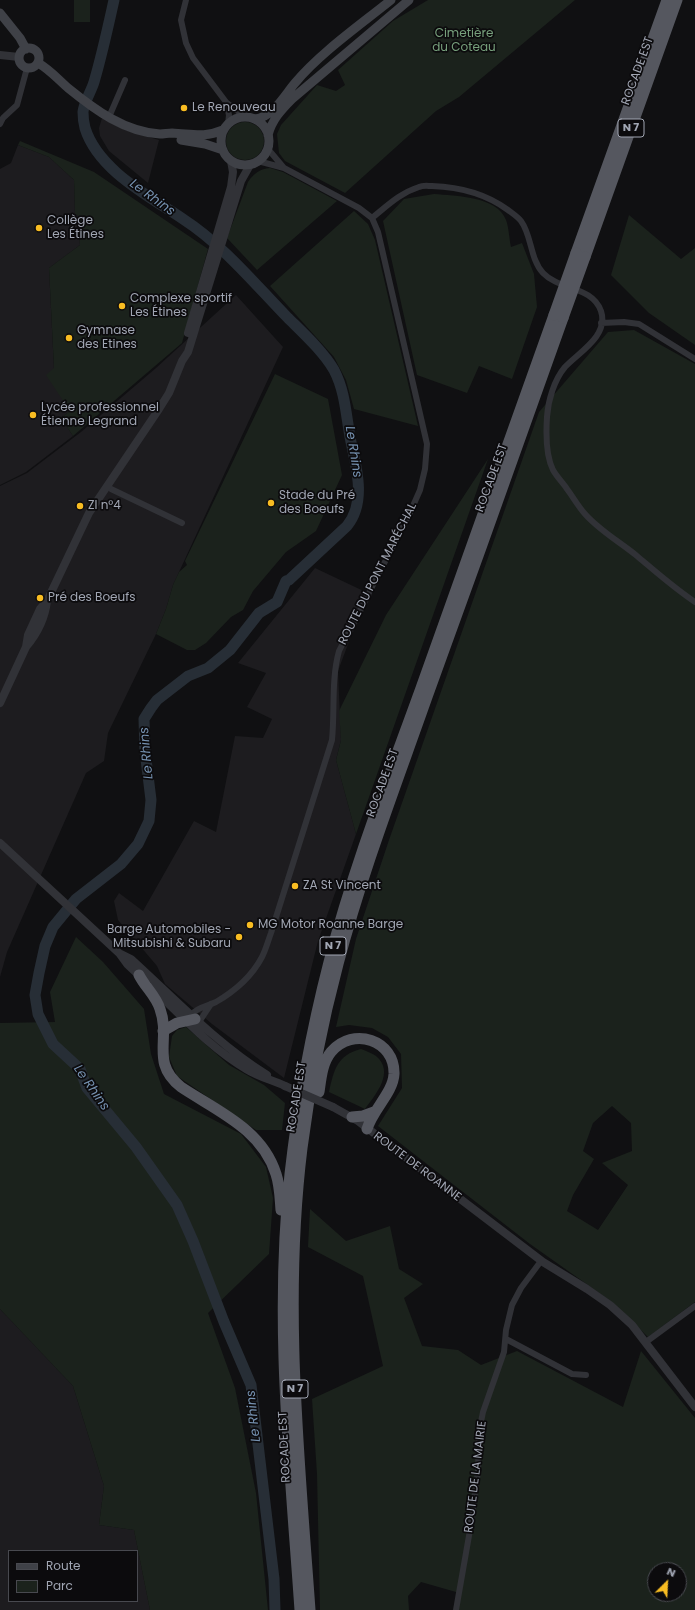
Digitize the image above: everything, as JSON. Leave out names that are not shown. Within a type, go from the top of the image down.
[{"type":"highway","name":"ROCADE EST","points":[[581,255],[667,0]]},
{"type":"highway","name":"ROCADE EST","points":[[300,1610],[284,1364],[283,1307],[286,1224],[290,1175],[299,1103],[314,1026],[329,962],[346,901],[368,835],[581,255],[677,0]]},
{"type":"highway","name":"ROCADE EST","points":[[310,1610],[293,1365],[292,1308],[294,1251],[300,1168],[308,1107],[322,1030],[354,906],[376,839],[559,316]]},
{"type":"highway","points":[[139,975],[160,1008],[163,1031],[163,1061],[167,1072],[171,1078],[181,1086],[239,1124],[258,1141],[266,1151],[276,1174],[282,1217],[286,1224]]},
{"type":"highway","points":[[163,1031],[169,1027],[192,1020]]},
{"type":"highway","points":[[300,1168],[308,1154],[320,1082],[326,1062],[336,1047],[349,1039],[357,1038],[372,1041],[386,1050],[391,1058],[394,1074],[392,1083],[386,1096],[374,1112],[367,1128]]},
{"type":"highway","points":[[352,1117],[363,1116],[374,1112]]},
{"type":"main road","points":[[255,119],[260,118],[270,112],[310,66],[391,0]]},
{"type":"main road","points":[[226,127],[221,140],[223,150],[231,161],[240,165],[254,163],[266,154],[268,149],[268,135],[272,125],[276,117],[292,99],[409,0]]},
{"type":"main road","points":[[0,13],[20,38],[26,49]]},
{"type":"main road","points":[[26,49],[32,49],[39,57],[38,63],[33,67],[27,68],[20,63],[19,57],[21,52],[26,49]]},
{"type":"main road","points":[[38,63],[47,68],[69,88],[100,112],[109,117],[135,129],[160,134],[171,138],[205,144],[223,150]]},
{"type":"main road","points":[[160,134],[171,133],[202,136],[210,135],[226,127],[236,119],[245,117],[255,119],[261,123],[268,135]]},
{"type":"street","points":[[186,0],[181,20],[186,43],[193,58],[226,102],[245,117]]},
{"type":"street","points":[[0,55],[19,57]]},
{"type":"street","points":[[0,124],[3,118],[17,105],[27,68]]},
{"type":"street","points":[[109,117],[125,80]]},
{"type":"street","points":[[226,102],[229,115],[226,127]]},
{"type":"street","points":[[268,149],[284,168]]},
{"type":"street","points":[[223,226],[233,177],[231,161]]},
{"type":"street","points":[[0,703],[26,647],[34,638],[46,611],[47,602],[89,513],[169,393],[192,341],[212,262],[223,226],[241,181],[254,163],[284,168],[359,208],[372,218],[400,194],[421,186],[446,186],[476,193],[495,200],[520,219],[529,235],[534,257],[543,273],[557,282],[584,293],[596,302],[601,312],[599,332],[594,341],[565,368],[560,375],[548,403],[545,436],[553,469],[585,514],[605,533],[636,555],[672,586],[695,602]]},
{"type":"street","name":"ROUTE DU PONT MARÉCHAL","points":[[192,1020],[211,1004],[240,985],[251,974],[263,956],[332,740],[334,720],[333,685],[338,651],[409,515],[420,490],[425,469],[427,444],[422,418],[382,255],[378,232],[372,218]]},
{"type":"street","points":[[601,323],[624,322],[638,324],[695,360]]},
{"type":"street","points":[[107,485],[111,489],[182,523]]},
{"type":"street","points":[[0,843],[119,953],[126,964],[192,1020]]},
{"type":"street","points":[[119,953],[131,959],[192,1020]]},
{"type":"street","name":"ROUTE DU PONT MARÉCHAL","points":[[192,1020],[204,1006],[211,1004]]},
{"type":"street","name":"ROUTE DE ROANNE","points":[[192,1020],[275,1082],[333,1106],[352,1117],[541,1261],[610,1305],[632,1325],[695,1407]]},
{"type":"street","name":"ROUTE DE LA MAIRIE","points":[[456,1610],[470,1530],[478,1471],[479,1432],[504,1352],[506,1330],[512,1305],[521,1288],[541,1261]]},
{"type":"street","points":[[646,1342],[695,1306]]},
{"type":"street","points":[[506,1339],[572,1374],[586,1375]]},
{"type":"shaded area","points":[[102,118],[125,130],[159,140],[148,183],[109,151],[100,136],[99,128]]},
{"type":"shaded area","points":[[18,145],[49,157],[74,180],[75,214],[78,216],[80,245],[49,268],[54,369],[70,411],[61,418],[73,436],[26,472],[0,485],[0,169],[11,163]]},
{"type":"shaded area","points":[[236,295],[283,347],[173,585],[166,609],[156,634],[108,733],[104,761],[86,773],[7,952],[0,977],[0,486],[27,473],[81,432],[156,368]]},
{"type":"shaded area","points":[[315,568],[372,595],[351,636],[338,671],[341,740],[336,760],[356,834],[318,941],[284,1078],[212,1024],[165,984],[157,966],[118,920],[114,901],[119,893],[143,911],[194,821],[216,832],[235,736],[263,738],[272,719],[247,707],[266,673],[238,663]]},
{"type":"shaded area","points":[[0,1309],[73,1386],[104,1486],[99,1525],[134,1530],[138,1550],[150,1610],[0,1610]]},
{"type":"green space","points":[[74,0],[90,0],[90,22],[74,22]]},
{"type":"green space","name":"Cimetière du Coteau","points":[[428,0],[575,0],[459,97],[436,111],[345,193],[285,161],[279,153],[277,134],[281,125],[317,85],[336,91],[345,85],[338,70],[393,21]]},
{"type":"green space","points":[[245,122],[255,125],[261,131],[264,141],[261,151],[255,157],[245,160],[235,157],[229,151],[226,141],[229,131],[235,125]]},
{"type":"green space","name":"Complexe sportif Les Étines","points":[[20,141],[94,172],[208,249],[182,343],[73,436],[61,418],[70,411],[46,375],[54,368],[49,268],[80,245],[78,216],[75,214],[74,180],[49,157],[18,145]]},
{"type":"green space","points":[[270,168],[283,172],[337,201],[257,270],[227,238],[248,182],[258,172],[263,169]]},
{"type":"green space","points":[[434,194],[474,199],[494,206],[501,212],[506,220],[511,247],[522,243],[534,274],[537,307],[512,379],[479,366],[467,393],[417,375],[383,221],[404,199]]},
{"type":"green space","points":[[354,211],[368,224],[375,240],[418,426],[354,409],[346,380],[334,357],[270,286]]},
{"type":"green space","points":[[629,215],[681,259],[695,248],[695,345],[649,313],[611,275]]},
{"type":"green space","points":[[634,330],[695,364],[695,1302],[648,1337],[612,1302],[530,1244],[378,1126],[402,1088],[401,1054],[388,1037],[372,1028],[349,1025],[336,1027],[356,939],[389,840],[539,412],[608,332]],"holes":[[[612,1106],[631,1123],[632,1151],[602,1163],[628,1185],[598,1230],[567,1211],[573,1195],[594,1159],[583,1151],[593,1123]]]},
{"type":"green space","name":"Stade du Pré des Boeufs","points":[[275,374],[328,399],[342,475],[316,531],[286,552],[253,591],[243,610],[231,617],[206,643],[195,650],[187,650],[156,634],[166,609],[173,585],[179,572],[187,565],[185,561]]},
{"type":"green space","points":[[488,459],[356,834],[336,760],[341,740],[339,711],[386,615]]},
{"type":"green space","points":[[76,937],[103,962],[144,1009],[151,1054],[164,1094],[241,1134],[266,1167],[273,1198],[269,1254],[208,1313],[235,1388],[256,1493],[268,1610],[150,1610],[134,1530],[99,1525],[104,1486],[73,1386],[0,1309],[0,1023],[55,1022],[50,992]]},
{"type":"green space","points":[[186,1027],[229,1065],[264,1085],[285,1103],[282,1130],[256,1130],[177,1076],[169,1057],[172,1036],[177,1030]]},
{"type":"green space","points":[[361,1049],[376,1056],[384,1069],[382,1083],[365,1109],[329,1092],[338,1064],[347,1055]]},
{"type":"green space","points":[[310,1209],[346,1241],[390,1226],[399,1269],[423,1284],[404,1298],[422,1346],[458,1350],[481,1365],[517,1351],[623,1407],[641,1351],[695,1418],[695,1610],[455,1610],[456,1592],[421,1582],[408,1596],[409,1610],[320,1610],[317,1474],[312,1399],[383,1366],[363,1276],[308,1247]]},
{"type":"waterway","name":"Le Rhins","points":[[114,0],[97,72],[83,112],[85,128],[92,143],[101,157],[126,181],[198,229],[225,252],[324,356],[334,370],[341,388],[356,463],[358,496],[353,517],[347,526],[289,580],[286,581],[277,602],[259,613],[230,650],[208,668],[188,676],[157,700],[144,719],[145,751],[151,800],[149,821],[138,844],[121,864],[76,899],[53,927],[45,946],[35,995],[38,1014],[53,1044],[80,1069],[87,1088],[136,1147],[177,1205],[251,1385],[274,1579],[275,1610]]},
{"type":"place","name":"Le Renouveau","points":[[184,108]]},
{"type":"place","name":"Collège Les Étines","points":[[39,228]]},
{"type":"place","name":"Complexe sportif Les Étines","points":[[122,306]]},
{"type":"place","name":"Gymnase des Etines","points":[[69,338]]},
{"type":"place","name":"Lycée professionnel Étienne Legrand","points":[[33,415]]},
{"type":"place","name":"Stade du Pré des Boeufs","points":[[271,503]]},
{"type":"place","name":"ZI n°4","points":[[80,506]]},
{"type":"place","name":"Pré des Boeufs","points":[[40,598]]},
{"type":"place","name":"ZA St Vincent","points":[[295,886]]},
{"type":"place","name":"MG Motor Roanne Barge","points":[[250,925]]},
{"type":"place","name":"Barge Automobiles - Mitsubishi & Subaru","points":[[239,937]]}]
